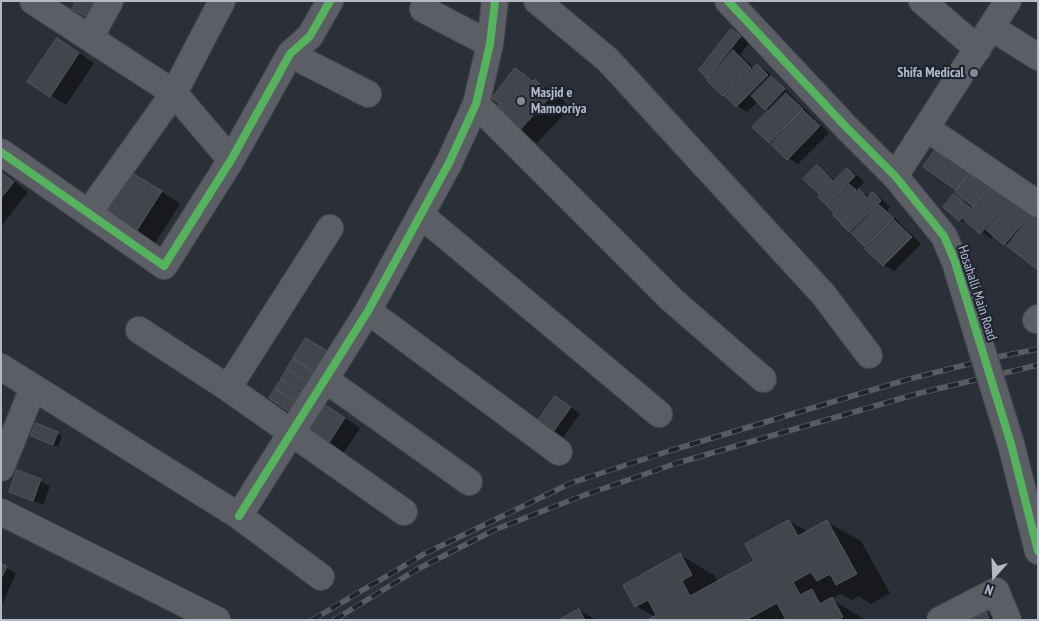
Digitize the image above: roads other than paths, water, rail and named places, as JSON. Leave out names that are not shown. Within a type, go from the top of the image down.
[{"type":"street","points":[[33,1],[174,93],[231,160]]},
{"type":"street","points":[[90,38],[110,1]]},
{"type":"street","points":[[89,212],[174,93],[222,1]]},
{"type":"street","points":[[1,152],[164,266],[231,160],[290,54],[310,36],[330,1]]},
{"type":"street","points":[[239,516],[326,380],[422,216],[476,104],[490,44],[495,1]]},
{"type":"street","points":[[537,1],[608,60],[823,294],[869,355]]},
{"type":"street","name":"Hosahalli Main Road","points":[[728,1],[846,127],[895,176],[944,236],[955,262],[1011,444],[1038,551]]},
{"type":"street","points":[[922,1],[985,38],[1038,57]]},
{"type":"street","points":[[895,176],[1008,1]]},
{"type":"street","points":[[423,9],[490,44]]},
{"type":"street","points":[[290,54],[368,94]]},
{"type":"street","points":[[476,104],[672,300],[763,379]]},
{"type":"street","points":[[926,128],[1038,204]]},
{"type":"street","points":[[422,216],[659,414]]},
{"type":"street","points":[[228,388],[330,228]]},
{"type":"street","points":[[368,311],[559,452]]},
{"type":"street","points":[[139,330],[228,388],[292,435],[404,512]]},
{"type":"street","points":[[1,367],[239,516],[321,577]]},
{"type":"street","points":[[326,380],[469,482]]},
{"type":"street","points":[[1,468],[34,388]]},
{"type":"street","points":[[1,512],[217,620]]},
{"type":"street","points":[[940,620],[996,590],[1008,620]]},
{"type":"railway","points":[[312,620],[424,554],[571,483],[669,451],[909,379],[1038,349]]},
{"type":"railway","points":[[334,620],[416,570],[494,530],[579,497],[677,463],[920,393],[1038,365]]},
{"type":"place","name":"Shifa Medical","points":[[974,73]]},
{"type":"place","name":"Masjid e Mamooriya","points":[[521,101]]}]
